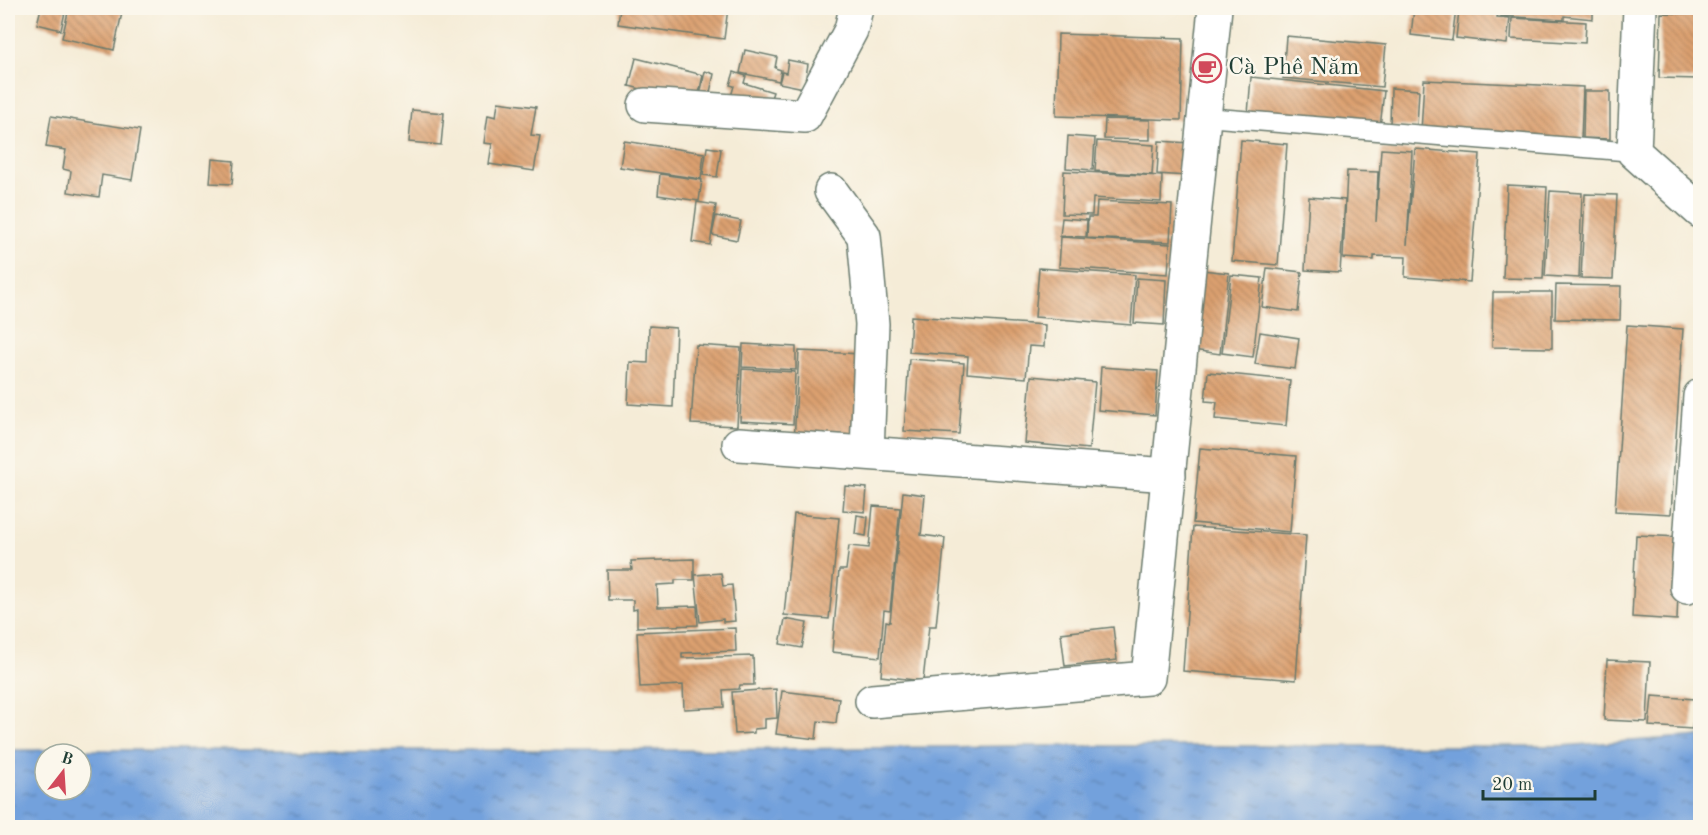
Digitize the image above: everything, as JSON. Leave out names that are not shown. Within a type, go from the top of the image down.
[{"type":"street","points":[[645,105],[805,116],[851,30],[856,8]]},
{"type":"street","points":[[872,701],[1148,678],[1215,8]]},
{"type":"street","points":[[1640,8],[1634,152],[1701,211]]},
{"type":"street","points":[[831,191],[864,236],[872,324],[867,452]]},
{"type":"street","points":[[1687,587],[1701,396]]},
{"type":"street","points":[[739,444],[1169,475]]},
{"type":"lane","points":[[1205,117],[1634,152]]},
{"type":"water","points":[[1700,736],[1700,827],[8,827],[8,750],[33,750],[33,802],[93,802],[93,750],[697,750],[1010,746],[1561,746]]},
{"type":"building","points":[[41,8],[66,8],[61,30],[37,24]]},
{"type":"building","points":[[69,8],[123,8],[114,50],[62,38]]},
{"type":"building","points":[[620,8],[728,8],[724,39],[618,24]]},
{"type":"building","points":[[1414,8],[1456,8],[1452,40],[1411,35]]},
{"type":"building","points":[[1477,8],[1498,8],[1497,17],[1510,18],[1507,44],[1456,38],[1459,10],[1477,12]]},
{"type":"building","points":[[1501,8],[1593,8],[1593,19],[1564,16],[1564,20],[1501,16]]},
{"type":"building","points":[[1661,13],[1700,14],[1700,79],[1659,78]]},
{"type":"building","points":[[1512,18],[1586,22],[1585,43],[1511,39]]},
{"type":"building","points":[[1058,34],[1183,38],[1181,120],[1056,116]]},
{"type":"building","points":[[1286,36],[1386,45],[1382,87],[1283,78]]},
{"type":"building","points":[[745,50],[777,57],[775,68],[781,70],[779,81],[740,73]]},
{"type":"building","points":[[636,58],[703,75],[697,103],[629,86]]},
{"type":"building","points":[[788,60],[808,64],[804,88],[779,83],[782,72],[786,73]]},
{"type":"building","points":[[705,71],[714,74],[709,97],[700,95]]},
{"type":"building","points":[[734,72],[746,76],[744,83],[773,92],[770,101],[729,103],[734,86],[730,85]]},
{"type":"building","points":[[1251,77],[1384,91],[1380,128],[1248,114]]},
{"type":"building","points":[[1424,80],[1583,87],[1581,140],[1421,132]]},
{"type":"building","points":[[1391,88],[1419,90],[1417,127],[1390,126]]},
{"type":"building","points":[[1584,91],[1610,91],[1610,139],[1583,138]]},
{"type":"building","points":[[498,102],[536,107],[531,135],[540,136],[534,171],[489,164],[492,144],[484,143],[488,115],[496,117]]},
{"type":"building","points":[[412,110],[444,113],[441,145],[409,142]]},
{"type":"building","points":[[51,116],[140,130],[132,180],[102,175],[99,197],[68,192],[71,171],[63,169],[66,150],[46,147]]},
{"type":"building","points":[[1105,119],[1150,120],[1150,140],[1104,139]]},
{"type":"building","points":[[1068,136],[1095,138],[1093,170],[1066,168]]},
{"type":"building","points":[[1241,140],[1287,144],[1278,265],[1232,261]]},
{"type":"building","points":[[624,141],[704,153],[701,179],[620,167]]},
{"type":"building","points":[[1097,141],[1154,145],[1152,175],[1095,171]]},
{"type":"building","points":[[1159,141],[1189,143],[1187,176],[1157,174]]},
{"type":"building","points":[[707,147],[721,149],[717,177],[703,175]]},
{"type":"building","points":[[1381,149],[1412,151],[1407,245],[1415,149],[1480,154],[1470,282],[1405,277],[1406,257],[1374,256],[1374,260],[1343,258],[1347,171],[1378,172],[1376,222]]},
{"type":"building","points":[[212,159],[234,161],[232,184],[210,183]]},
{"type":"building","points":[[1064,171],[1162,176],[1161,202],[1093,198],[1092,215],[1062,214]]},
{"type":"building","points":[[660,174],[702,180],[699,201],[658,195]]},
{"type":"building","points":[[1507,185],[1547,187],[1543,279],[1503,278]]},
{"type":"building","points":[[1550,191],[1582,193],[1579,278],[1545,276]]},
{"type":"building","points":[[1585,194],[1617,195],[1613,279],[1581,278]]},
{"type":"building","points":[[1309,197],[1345,200],[1340,272],[1305,270]]},
{"type":"building","points":[[1097,201],[1172,205],[1170,242],[1087,238],[1088,217],[1096,217]]},
{"type":"building","points":[[697,202],[716,205],[710,245],[692,242]]},
{"type":"building","points":[[716,216],[741,221],[737,240],[712,235]]},
{"type":"building","points":[[1062,218],[1087,220],[1086,237],[1060,236]]},
{"type":"building","points":[[1061,237],[1170,244],[1168,274],[1059,267]]},
{"type":"building","points":[[1039,268],[1135,275],[1131,325],[1035,317]]},
{"type":"building","points":[[1267,268],[1302,272],[1298,312],[1262,307]]},
{"type":"building","points":[[1202,270],[1229,273],[1220,354],[1193,350]]},
{"type":"building","points":[[1231,275],[1262,278],[1253,357],[1222,353]]},
{"type":"building","points":[[1137,278],[1166,280],[1164,325],[1134,323]]},
{"type":"building","points":[[1556,285],[1621,286],[1620,320],[1555,319]]},
{"type":"building","points":[[1493,292],[1552,292],[1552,348],[1492,347]]},
{"type":"building","points":[[911,316],[1045,325],[1044,347],[1029,346],[1026,378],[967,373],[968,356],[909,352]]},
{"type":"building","points":[[1627,325],[1683,329],[1671,514],[1615,511]]},
{"type":"building","points":[[649,326],[676,328],[673,407],[628,404],[630,362],[648,363]]},
{"type":"building","points":[[1260,332],[1299,338],[1295,369],[1255,364]]},
{"type":"building","points":[[743,344],[796,347],[796,370],[742,367]]},
{"type":"building","points":[[696,345],[741,348],[737,426],[691,424]]},
{"type":"building","points":[[799,351],[862,354],[857,445],[794,442]]},
{"type":"building","points":[[909,359],[964,363],[959,434],[904,431]]},
{"type":"building","points":[[1101,367],[1158,371],[1155,415],[1098,410]]},
{"type":"building","points":[[742,369],[795,372],[793,424],[740,421]]},
{"type":"building","points":[[1208,372],[1290,380],[1286,426],[1215,419],[1217,402],[1205,401]]},
{"type":"building","points":[[1031,376],[1095,382],[1089,449],[1025,443]]},
{"type":"building","points":[[1200,448],[1296,456],[1290,532],[1193,523]]},
{"type":"building","points":[[845,486],[867,488],[865,512],[843,510]]},
{"type":"building","points":[[903,492],[925,495],[921,535],[945,538],[936,626],[929,626],[923,681],[881,676],[886,621],[890,622]]},
{"type":"building","points":[[873,506],[900,508],[890,611],[884,610],[880,657],[832,652],[839,570],[846,570],[849,546],[869,548]]},
{"type":"building","points":[[794,514],[839,518],[829,619],[784,615]]},
{"type":"building","points":[[857,515],[868,517],[866,536],[855,534]]},
{"type":"building","points":[[1193,527],[1306,535],[1296,680],[1183,671]]},
{"type":"building","points":[[1636,535],[1680,537],[1677,620],[1632,617]]},
{"type":"building","points":[[694,559],[694,580],[675,580],[675,584],[657,585],[658,607],[697,606],[698,625],[637,627],[637,609],[633,610],[633,600],[608,600],[607,570],[632,570],[631,561]]},
{"type":"building","points":[[721,573],[723,586],[732,585],[735,621],[723,622],[723,619],[700,622],[695,575]]},
{"type":"building","points":[[785,619],[807,623],[802,648],[780,644]]},
{"type":"building","points":[[1113,627],[1117,660],[1065,666],[1061,633]]},
{"type":"building","points":[[735,628],[736,651],[682,653],[682,658],[753,656],[754,685],[740,685],[739,689],[723,690],[724,707],[684,709],[683,685],[640,687],[637,632]]},
{"type":"building","points":[[1607,660],[1650,662],[1647,722],[1604,720]]},
{"type":"building","points":[[776,689],[777,718],[765,719],[765,728],[754,729],[754,733],[735,734],[732,692]]},
{"type":"building","points":[[782,691],[839,698],[836,723],[818,721],[816,739],[776,734]]},
{"type":"building","points":[[1652,696],[1695,699],[1692,729],[1649,726]]},
{"type":"place","name":"Cà Phê Năm","points":[[1207,68]]}]
